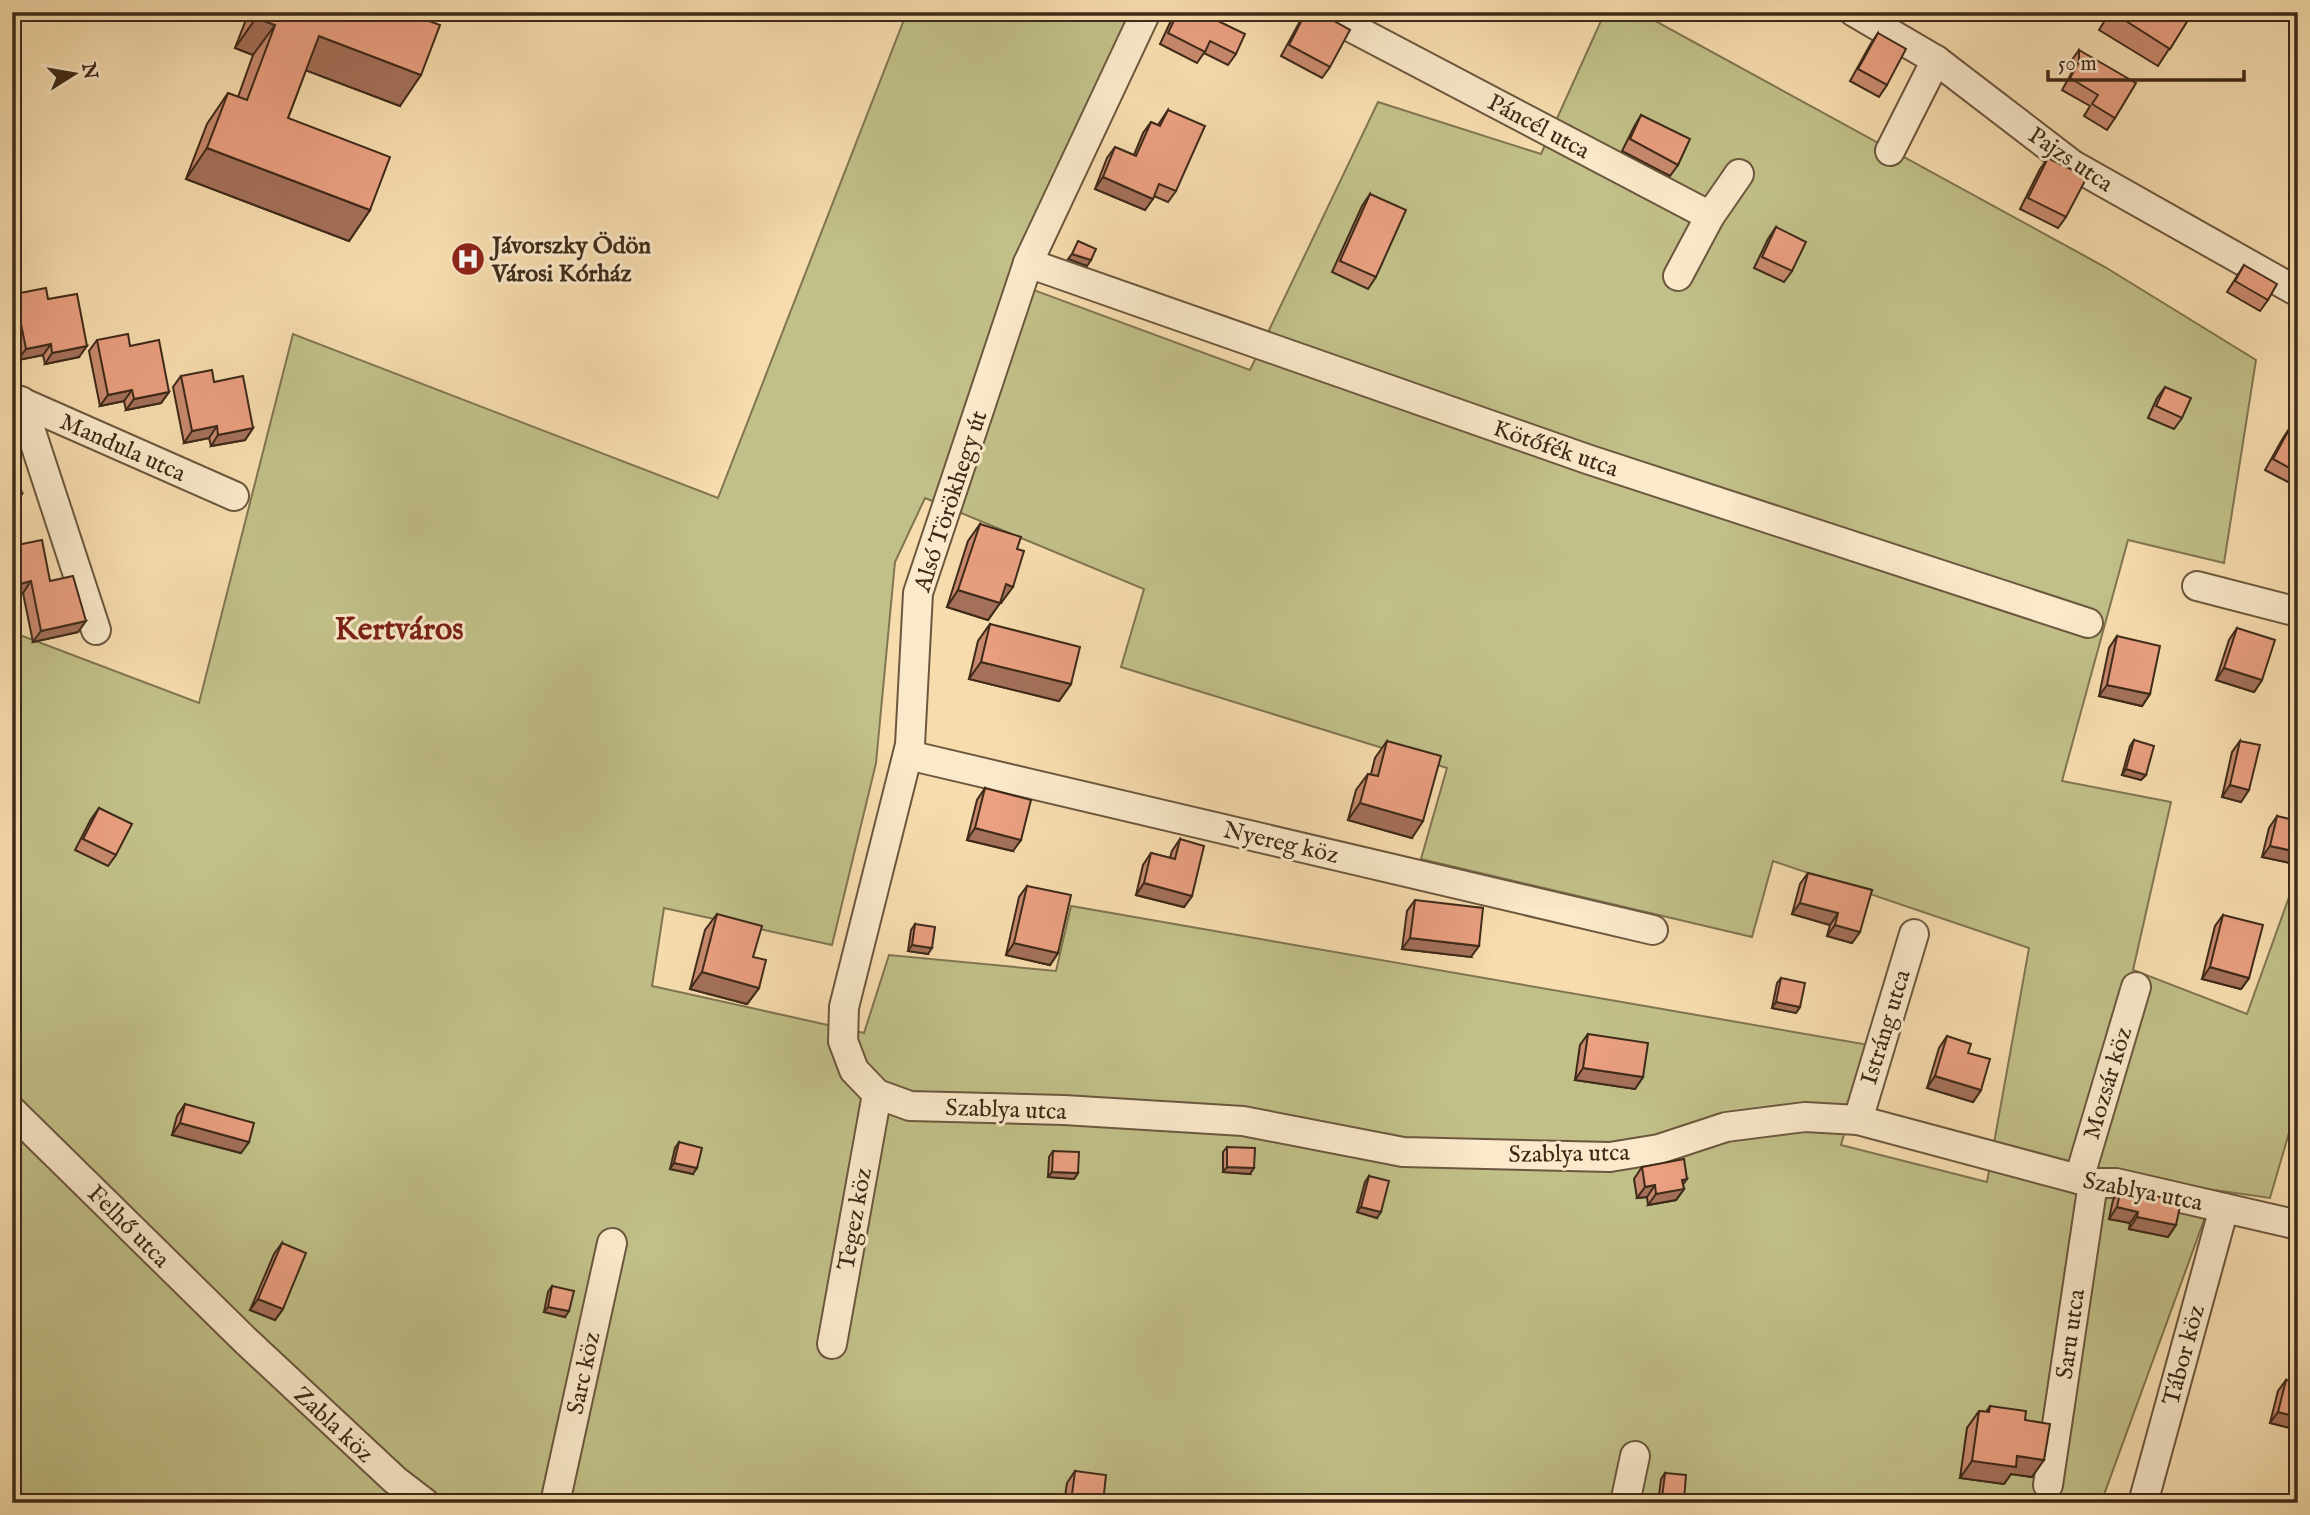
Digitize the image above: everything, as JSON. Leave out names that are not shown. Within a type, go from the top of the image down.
[{"type":"street","name":"Alsó Törökhegy út","points":[[910,1106],[877,1094],[854,1070],[843,1041],[844,1007],[910,744],[918,593],[1028,263],[1146,12]]},
{"type":"street","name":"Páncél utca","points":[[1322,12],[1710,216]]},
{"type":"street","name":"Pajzs utca","points":[[1854,12],[1936,60],[2073,165],[2298,292]]},
{"type":"street","points":[[1890,151],[1936,60]]},
{"type":"street","points":[[1678,276],[1710,216],[1739,174]]},
{"type":"street","name":"Kötőfék utca","points":[[1028,263],[1587,459],[2088,623]]},
{"type":"street","points":[[17,399],[96,630]]},
{"type":"street","name":"Mandula utca","points":[[17,399],[234,496]]},
{"type":"street","points":[[2197,586],[2298,612]]},
{"type":"street","name":"Nyereg köz","points":[[908,755],[1653,930]]},
{"type":"street","name":"Istráng utca","points":[[1857,1120],[1914,933]]},
{"type":"street","name":"Mozsár köz","points":[[2086,1181],[2136,988]]},
{"type":"street","name":"Tegez köz","points":[[832,1344],[877,1094]]},
{"type":"street","name":"Szablya utca","points":[[910,1106],[1064,1110],[1243,1121],[1403,1152],[1610,1157],[1659,1149],[1726,1127],[1805,1117],[1857,1120],[2086,1181],[2116,1183],[2298,1225]]},
{"type":"street","name":"Felhő utca","points":[[12,1111],[246,1341]]},
{"type":"street","name":"Saru utca","points":[[2048,1485],[2086,1181]]},
{"type":"street","name":"Tábor köz","points":[[2143,1503],[2224,1208]]},
{"type":"street","name":"Sarc köz","points":[[555,1503],[612,1243]]},
{"type":"street","name":"Zabla köz","points":[[246,1341],[395,1480],[425,1503]]},
{"type":"street","points":[[1625,1503],[1635,1456]]},
{"type":"shaded area","points":[[907,12],[1133,12],[1012,282],[1250,370],[1378,102],[1541,154],[1605,12],[1639,12],[2105,267],[2256,360],[2224,563],[2128,540],[2062,781],[2171,802],[2133,970],[2247,1014],[2298,872],[2298,1102],[2270,1198],[2215,1190],[2101,1503],[12,1503],[12,632],[199,703],[293,334],[718,498]],"holes":[[[925,498],[1144,589],[1121,667],[1447,768],[1421,859],[1752,937],[1773,861],[2029,948],[1987,1182],[1841,1145],[1869,1045],[1071,906],[1056,971],[889,955],[864,1033],[652,986],[664,908],[832,945],[876,763],[895,562]]]},
{"type":"building","points":[[258,12],[405,12],[440,25],[421,75],[319,36],[288,118],[390,157],[370,210],[207,148],[228,93],[247,100],[275,25],[256,18]]},
{"type":"building","points":[[1178,12],[1214,12],[1220,16],[1218,21],[1245,34],[1236,54],[1210,41],[1205,52],[1168,33]]},
{"type":"building","points":[[1306,12],[1318,12],[1350,30],[1330,67],[1289,45]]},
{"type":"building","points":[[2112,12],[2193,12],[2170,49]]},
{"type":"building","points":[[1878,33],[1906,49],[1887,85],[1858,69]]},
{"type":"building","points":[[2079,50],[2136,83],[2115,118],[2092,104],[2098,95],[2070,78],[2079,62]]},
{"type":"building","points":[[1168,110],[1205,126],[1176,191],[1159,184],[1153,199],[1103,177],[1115,147],[1136,156],[1151,122],[1160,126]]},
{"type":"building","points":[[1641,115],[1690,139],[1678,165],[1630,139]]},
{"type":"building","points":[[2048,158],[2087,177],[2066,217],[2028,198]]},
{"type":"building","points":[[1370,194],[1406,210],[1376,277],[1340,261]]},
{"type":"building","points":[[1776,227],[1806,242],[1792,271],[1762,257]]},
{"type":"building","points":[[1078,241],[1096,249],[1091,260],[1072,254]]},
{"type":"building","points":[[2244,265],[2277,284],[2268,300],[2235,281]]},
{"type":"building","points":[[46,288],[48,299],[77,294],[87,346],[52,353],[51,344],[26,349],[15,294]]},
{"type":"building","points":[[128,334],[130,346],[159,340],[169,392],[134,399],[132,390],[108,395],[97,340]]},
{"type":"building","points":[[212,370],[214,382],[243,376],[253,428],[218,435],[217,426],[192,431],[181,376]]},
{"type":"building","points":[[2165,387],[2191,398],[2182,418],[2156,406]]},
{"type":"building","points":[[2291,426],[2298,430],[2298,467],[2295,471],[2273,459]]},
{"type":"building","points":[[12,448],[22,494],[12,496]]},
{"type":"building","points":[[980,524],[1021,537],[1017,549],[1024,551],[1013,587],[1006,584],[1000,603],[958,590]]},
{"type":"building","points":[[42,540],[50,581],[73,576],[86,621],[41,631],[31,581],[20,584],[12,546]]},
{"type":"building","points":[[990,624],[1080,647],[1071,684],[981,662]]},
{"type":"building","points":[[2237,628],[2275,640],[2262,680],[2224,668]]},
{"type":"building","points":[[2117,636],[2160,646],[2150,694],[2107,685]]},
{"type":"building","points":[[2134,740],[2154,746],[2146,775],[2126,769]]},
{"type":"building","points":[[1387,741],[1441,756],[1423,821],[1360,803],[1368,774],[1378,776]]},
{"type":"building","points":[[2240,741],[2260,745],[2249,790],[2230,785]]},
{"type":"building","points":[[985,788],[1031,800],[1021,840],[975,828]]},
{"type":"building","points":[[99,808],[132,824],[116,855],[83,839]]},
{"type":"building","points":[[2277,816],[2298,821],[2298,852],[2270,846]]},
{"type":"building","points":[[1180,839],[1204,846],[1192,896],[1144,883],[1151,853],[1175,859]]},
{"type":"building","points":[[1808,873],[1872,890],[1860,932],[1835,925],[1838,913],[1800,903]]},
{"type":"building","points":[[1027,886],[1071,895],[1058,953],[1014,943]]},
{"type":"building","points":[[1415,900],[1483,908],[1479,946],[1410,938]]},
{"type":"building","points":[[717,914],[762,926],[753,957],[766,960],[759,988],[702,972]]},
{"type":"building","points":[[2223,915],[2263,925],[2249,978],[2210,967]]},
{"type":"building","points":[[915,924],[935,927],[932,948],[912,945]]},
{"type":"building","points":[[1781,978],[1805,983],[1800,1007],[1776,1002]]},
{"type":"building","points":[[1588,1034],[1648,1043],[1643,1077],[1583,1068]]},
{"type":"building","points":[[1947,1036],[1971,1044],[1968,1053],[1990,1059],[1981,1090],[1935,1076]]},
{"type":"building","points":[[185,1104],[254,1123],[249,1142],[180,1123]]},
{"type":"building","points":[[679,1142],[702,1148],[697,1168],[674,1163]]},
{"type":"building","points":[[1227,1147],[1255,1148],[1254,1168],[1227,1167]]},
{"type":"building","points":[[1053,1151],[1079,1152],[1078,1173],[1052,1172]]},
{"type":"building","points":[[1684,1159],[1687,1179],[1682,1180],[1684,1189],[1656,1194],[1655,1185],[1645,1187],[1642,1167]]},
{"type":"building","points":[[1369,1176],[1389,1181],[1381,1212],[1361,1207]]},
{"type":"building","points":[[2121,1188],[2181,1202],[2176,1225],[2137,1217],[2138,1212],[2117,1207]]},
{"type":"building","points":[[282,1243],[306,1253],[283,1309],[258,1299]]},
{"type":"building","points":[[552,1286],[574,1291],[569,1311],[548,1307]]},
{"type":"building","points":[[2286,1380],[2298,1383],[2298,1417],[2278,1412]]},
{"type":"building","points":[[1990,1406],[2026,1411],[2025,1420],[2050,1424],[2044,1460],[2017,1456],[2016,1467],[1972,1461],[1979,1411],[1989,1412]]},
{"type":"building","points":[[1075,1471],[1106,1475],[1103,1503],[1071,1502]]},
{"type":"building","points":[[1665,1473],[1686,1475],[1684,1500],[1662,1498]]},
{"type":"building","points":[[1033,1495],[1033,1503],[995,1503],[995,1498]]},
{"type":"place","name":"Jávorszky Ödön Városi Kórház","points":[[468,259]]},
{"type":"district","name":"Kertváros","points":[[399,628]]}]
